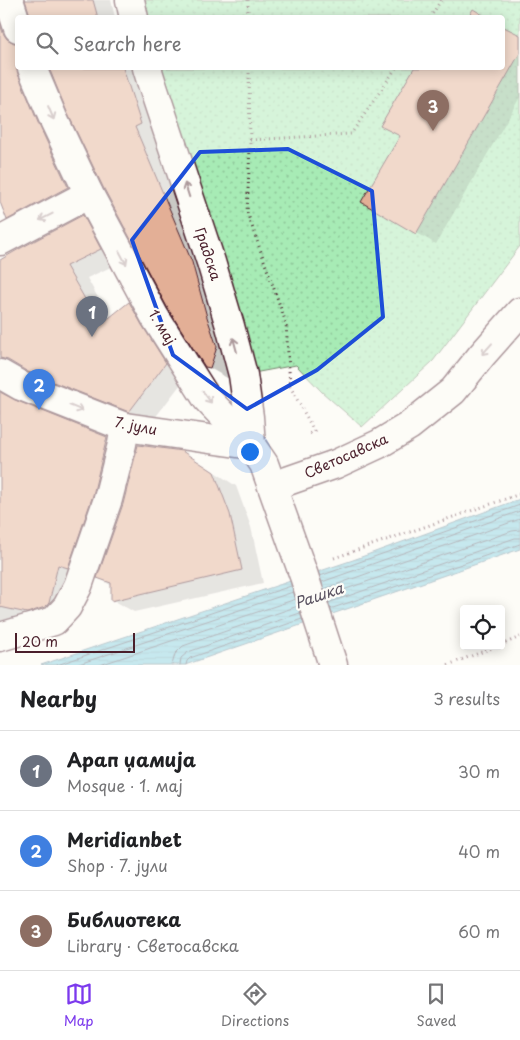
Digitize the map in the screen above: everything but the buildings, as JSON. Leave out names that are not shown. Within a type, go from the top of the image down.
[{"type":"street","points":[[9,0],[15,19]]},
{"type":"street","points":[[130,0],[133,15]]},
{"type":"street","name":"1. мај","points":[[33,70],[89,194],[155,316],[207,399],[263,465],[303,573],[333,665]]},
{"type":"street","name":"Градска","points":[[148,70],[211,262],[230,326],[243,375],[249,417],[263,465]]},
{"type":"street","points":[[0,241],[89,194]]},
{"type":"street","name":"Светосавска","points":[[263,465],[336,464],[379,444],[409,426],[453,391],[520,312]]},
{"type":"street","name":"7. јули","points":[[0,374],[21,386],[125,427],[263,465]]},
{"type":"street","points":[[0,637],[54,621],[67,607],[78,586],[108,499],[125,427]]},
{"type":"path","points":[[248,0],[248,15]]},
{"type":"path","points":[[432,15],[441,0]]},
{"type":"path","points":[[249,70],[250,140],[247,212],[286,323],[290,386],[314,431],[263,465]]},
{"type":"path","points":[[250,140],[351,134],[395,70]]},
{"type":"path","points":[[303,573],[520,494]]},
{"type":"path","points":[[505,643],[520,637]]},
{"type":"path","points":[[448,665],[487,650]]},
{"type":"highlighted area","points":[[288,149],[372,191],[383,317],[317,370],[247,409],[173,355],[132,240],[200,152]]},
{"type":"green space","points":[[130,0],[520,0],[520,246],[433,361],[362,427],[322,392],[296,365],[243,375],[148,70],[505,70],[505,15],[133,15]]},
{"type":"water","name":"Рашка","points":[[520,499],[520,549],[185,665],[41,665],[353,560]]},
{"type":"place","name":"Библиотека","points":[[433,131]]},
{"type":"place","name":"Арап џамија","points":[[92,337]]},
{"type":"place","name":"Meridianbet","points":[[39,410]]}]
